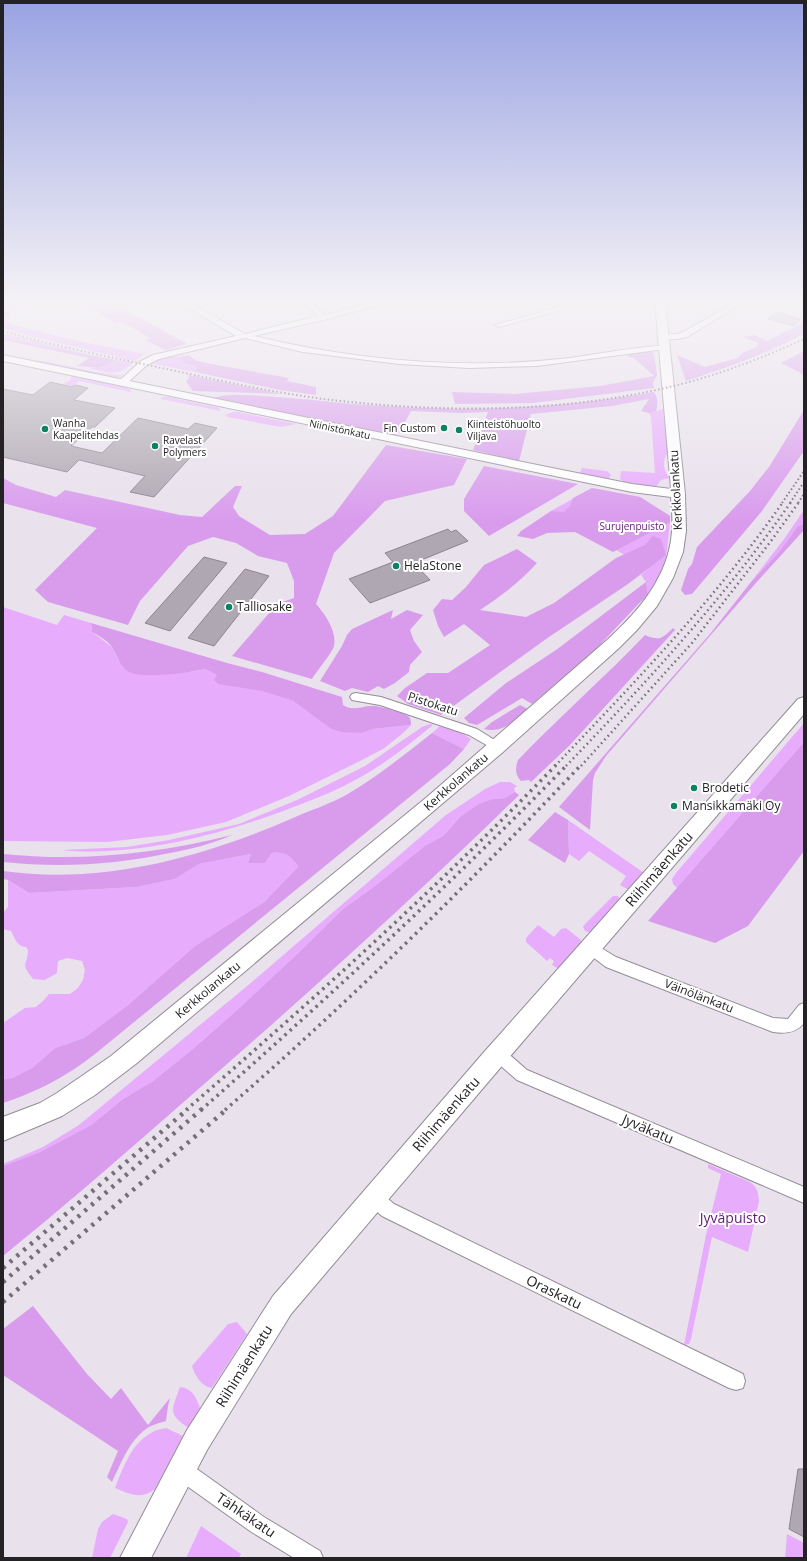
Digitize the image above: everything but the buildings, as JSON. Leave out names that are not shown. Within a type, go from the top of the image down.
[{"type":"street","name":"Niinistönkatu","points":[[78,374],[572,476],[632,488],[678,494]]},
{"type":"street","points":[[122,383],[133,374]]},
{"type":"street","name":"Kerkkolankatu","points":[[3,1129],[53,1108],[97,1081],[409,822],[497,747],[623,635],[652,602],[666,578],[676,552],[679,531],[678,494],[667,374]]},
{"type":"street","name":"Pistokatu","points":[[356,697],[380,701],[473,732],[497,747]]},
{"type":"street","name":"Riihimäenkatu","points":[[135,1558],[180,1469],[282,1305],[498,1054],[804,703]]},
{"type":"street","name":"Väinölänkatu","points":[[591,948],[610,962],[773,1025],[783,1027],[790,1025],[796,1022],[804,1010]]},
{"type":"street","name":"Jyväkatu","points":[[498,1054],[522,1075],[804,1195]]},
{"type":"street","name":"Oraskatu","points":[[374,1198],[388,1210],[736,1381]]},
{"type":"street","name":"Tähkäkatu","points":[[180,1469],[257,1524],[313,1558]]},
{"type":"green space","points":[[93,374],[125,376],[119,377],[109,377]]},
{"type":"green space","points":[[204,374],[266,374],[289,378],[287,381],[316,387],[316,395],[280,390]]},
{"type":"green space","points":[[652,374],[657,374],[653,383],[654,388],[533,403],[455,404],[452,392],[514,394],[600,386],[654,376]]},
{"type":"green space","points":[[684,374],[707,374],[686,381]]},
{"type":"green space","points":[[73,375],[112,383],[132,390],[130,392],[79,381],[73,386],[62,385],[69,381],[72,377],[70,376]]},
{"type":"green space","points":[[188,375],[282,394],[193,391],[186,381],[189,378]]},
{"type":"green space","points":[[654,392],[657,399],[657,409],[656,411],[649,413],[641,411],[649,399],[612,406],[531,414],[519,461],[473,450],[488,412],[461,413],[411,411],[399,433],[394,436],[212,398],[224,395],[243,395],[353,404],[451,409],[553,405],[586,402]]},
{"type":"green space","points":[[162,397],[216,407],[221,411],[161,399]]},
{"type":"green space","points":[[663,409],[668,453],[664,466],[666,473],[670,478],[661,480],[655,488],[624,482],[620,479],[621,471],[655,473],[651,417],[649,413]]},
{"type":"green space","points":[[804,410],[804,451],[762,511],[692,594],[685,595],[681,590],[688,569],[692,564],[697,547],[750,491],[769,467]]},
{"type":"green space","points":[[233,412],[296,424],[281,427],[228,417],[225,415]]},
{"type":"green space","points":[[386,445],[467,459],[454,485],[385,501],[334,553],[316,604],[330,623],[334,635],[334,646],[312,679],[232,656],[277,604],[294,598],[294,581],[287,563],[258,556],[236,543],[213,537],[188,546],[140,601],[128,625],[48,602],[35,590],[97,528],[3,503],[3,478],[16,485],[56,497],[65,490],[180,515],[202,517],[235,486],[242,486],[233,507],[239,516],[270,535],[305,534],[333,516]]},
{"type":"green space","points":[[484,466],[578,484],[489,536],[464,511],[464,499]]},
{"type":"green space","points":[[582,468],[607,471],[611,475],[607,479],[582,474],[580,473]]},
{"type":"green space","name":"Surujenpuisto","points":[[592,488],[640,497],[670,516],[666,558],[657,581],[648,594],[646,582],[641,575],[648,569],[551,511]]},
{"type":"green space","name":"Surujenpuisto","points":[[592,488],[640,497],[670,516],[670,522],[613,552],[575,532],[547,533],[533,539],[517,536],[521,531],[551,511],[564,512],[570,506],[573,498]]},
{"type":"green space","points":[[804,510],[804,524],[798,526],[778,553],[751,582],[784,539]]},
{"type":"green space","points":[[804,524],[804,530],[755,584],[606,756],[595,773],[593,780],[590,830],[559,807],[710,634],[751,582],[778,553],[798,526]]},
{"type":"green space","points":[[653,536],[661,539],[666,555],[628,584],[546,639],[441,715],[408,704],[397,696],[405,688],[427,673],[448,673],[490,645],[464,624],[444,637],[438,626],[433,610],[442,599],[452,600],[466,587],[484,565],[517,549],[537,563],[510,588],[480,610],[526,617],[554,603],[616,558],[645,545]]},
{"type":"green space","points":[[646,582],[648,594],[595,650],[532,704],[522,698],[477,725],[469,723],[464,718],[506,683],[556,650]]},
{"type":"green space","points":[[3,607],[57,625],[64,615],[91,623],[92,632],[112,647],[119,661],[162,671],[183,672],[205,669],[217,675],[293,701],[331,729],[360,733],[373,729],[411,725],[383,749],[289,796],[226,822],[167,835],[107,842],[3,841]]},
{"type":"green space","points":[[393,610],[391,619],[407,610],[423,615],[410,630],[414,641],[422,652],[410,665],[409,672],[395,683],[384,689],[378,686],[368,692],[352,688],[345,691],[320,681],[352,629]]},
{"type":"green space","points":[[91,623],[262,672],[342,697],[343,705],[347,707],[354,708],[374,706],[397,712],[409,717],[411,720],[411,725],[373,729],[361,733],[342,732],[331,729],[293,701],[262,691],[218,684],[214,680],[217,675],[205,669],[178,674],[155,675],[129,672],[121,664],[110,645],[103,638],[92,632]]},
{"type":"green space","points":[[673,628],[675,630],[570,745],[531,782],[529,780],[521,781],[516,771],[518,760],[645,635],[660,638],[666,635]]},
{"type":"green space","points":[[520,705],[528,709],[508,725],[497,730],[484,729],[492,722]]},
{"type":"green space","points":[[804,723],[804,742],[677,888],[673,884],[672,879],[676,873]]},
{"type":"green space","points":[[430,724],[433,725],[407,746],[359,778],[320,797],[269,816],[211,834],[150,847],[90,852],[62,850],[127,847],[169,840],[239,824],[297,800],[365,766],[422,727]]},
{"type":"green space","points":[[440,726],[463,734],[471,739],[464,749],[432,733]]},
{"type":"green space","points":[[432,733],[464,749],[450,764],[95,1054],[51,1083],[28,1094],[3,1103],[3,1080],[12,1078],[32,1068],[55,1048],[84,1038],[128,1005],[195,946],[264,902],[298,867],[290,857],[280,853],[272,853],[265,863],[248,863],[251,854],[199,864],[175,879],[137,887],[29,893],[8,880],[3,879],[3,871],[40,874],[78,874],[115,871],[188,856],[224,845],[259,832],[346,795],[401,758]]},
{"type":"green space","points":[[804,742],[804,851],[748,926],[715,943],[648,921]]},
{"type":"green space","points":[[500,782],[510,782],[517,786],[514,788],[515,792],[505,798],[493,799],[460,817],[443,836],[426,845],[371,889],[344,908],[237,1010],[194,1048],[153,1081],[123,1099],[91,1125],[40,1152],[3,1166],[3,1164],[43,1147],[79,1125],[252,982],[446,815],[485,789]]},
{"type":"green space","points":[[515,792],[519,795],[351,954],[134,1145],[3,1256],[3,1166],[40,1152],[91,1125],[123,1099],[153,1081],[194,1048],[237,1010],[344,908],[371,889],[426,845],[443,836],[460,817],[479,804],[493,799],[505,798]]},
{"type":"green space","points":[[555,812],[568,820],[569,854],[565,863],[528,840]]},
{"type":"green space","points":[[568,820],[644,873],[629,890],[620,885],[626,876],[589,851],[579,861],[569,854]]},
{"type":"green space","points":[[232,835],[194,848],[108,863],[45,865],[3,862],[3,854],[61,857],[118,855],[175,847]]},
{"type":"green space","points":[[281,852],[293,858],[298,867],[264,902],[195,946],[128,1005],[84,1038],[55,1048],[32,1068],[3,1081],[3,1023],[25,1008],[36,1007],[49,994],[70,994],[78,988],[83,980],[85,970],[82,961],[67,958],[58,961],[57,973],[45,980],[33,979],[25,967],[28,950],[26,947],[18,944],[11,931],[3,929],[3,913],[8,907],[8,880],[29,893],[137,887],[175,879],[199,864],[251,854],[248,863],[265,863],[272,853]]},
{"type":"green space","points":[[613,896],[618,896],[620,900],[591,933],[585,931],[583,927],[586,923]]},
{"type":"green space","points":[[538,925],[554,937],[561,929],[566,928],[581,940],[581,944],[559,969],[552,965],[554,961],[550,958],[547,961],[526,942],[526,938]]},
{"type":"green space","name":"Jyväpuisto","points":[[708,1164],[750,1182],[757,1190],[759,1201],[748,1252],[712,1237],[691,1339],[689,1344],[684,1345],[706,1235],[721,1174],[708,1168]]},
{"type":"green space","points":[[33,1306],[87,1374],[111,1399],[121,1388],[148,1425],[170,1398],[166,1421],[148,1428],[134,1440],[112,1482],[107,1477],[118,1451],[3,1375],[3,1329]]},
{"type":"green space","points":[[237,1322],[247,1334],[212,1388],[208,1387],[199,1380],[192,1366],[228,1324]]},
{"type":"green space","points":[[180,1387],[191,1391],[200,1408],[189,1428],[177,1419],[173,1411]]},
{"type":"green space","points":[[166,1428],[183,1436],[155,1489],[145,1494],[135,1495],[115,1488],[128,1457],[138,1443],[153,1432]]},
{"type":"green space","points":[[113,1514],[127,1519],[128,1522],[110,1558],[92,1558],[98,1529],[102,1522]]},
{"type":"green space","points":[[201,1526],[241,1554],[239,1558],[186,1558]]},
{"type":"green space","points":[[787,1534],[804,1543],[804,1558],[785,1558]]},
{"type":"railway","points":[[187,374],[277,392],[341,401],[430,408],[475,409],[565,404],[610,399],[653,391],[715,374]]},
{"type":"railway","points":[[782,503],[804,471]]},
{"type":"railway","points":[[790,503],[804,482]]},
{"type":"railway","points":[[798,503],[804,494]]},
{"type":"railway","points":[[555,766],[645,671],[703,605],[731,572],[783,502]]},
{"type":"railway","points":[[566,766],[626,703],[684,638],[739,572],[791,502]]},
{"type":"railway","points":[[581,766],[692,643],[771,541],[799,502]]},
{"type":"railway","points":[[186,1110],[375,941],[467,854],[556,765]]},
{"type":"railway","points":[[201,1110],[295,1026],[433,898],[567,765]]},
{"type":"railway","points":[[225,1110],[272,1069],[408,942],[581,765]]},
{"type":"railway","points":[[3,1268],[188,1109]]},
{"type":"railway","points":[[3,1282],[202,1109]]},
{"type":"railway","points":[[3,1302],[227,1109]]},
{"type":"place","name":"Fin Custom","points":[[444,428]]},
{"type":"place","name":"Wanha Kaapelitehdas","points":[[45,429]]},
{"type":"place","name":"Kiinteistöhuolto Viljava","points":[[459,430]]},
{"type":"place","name":"Ravelast Polymers","points":[[155,446]]},
{"type":"place","name":"HelaStone","points":[[396,566]]},
{"type":"place","name":"Talliosake","points":[[229,607]]},
{"type":"place","name":"Brodetic","points":[[694,788]]},
{"type":"place","name":"Mansikkamäki Oy","points":[[674,806]]}]
